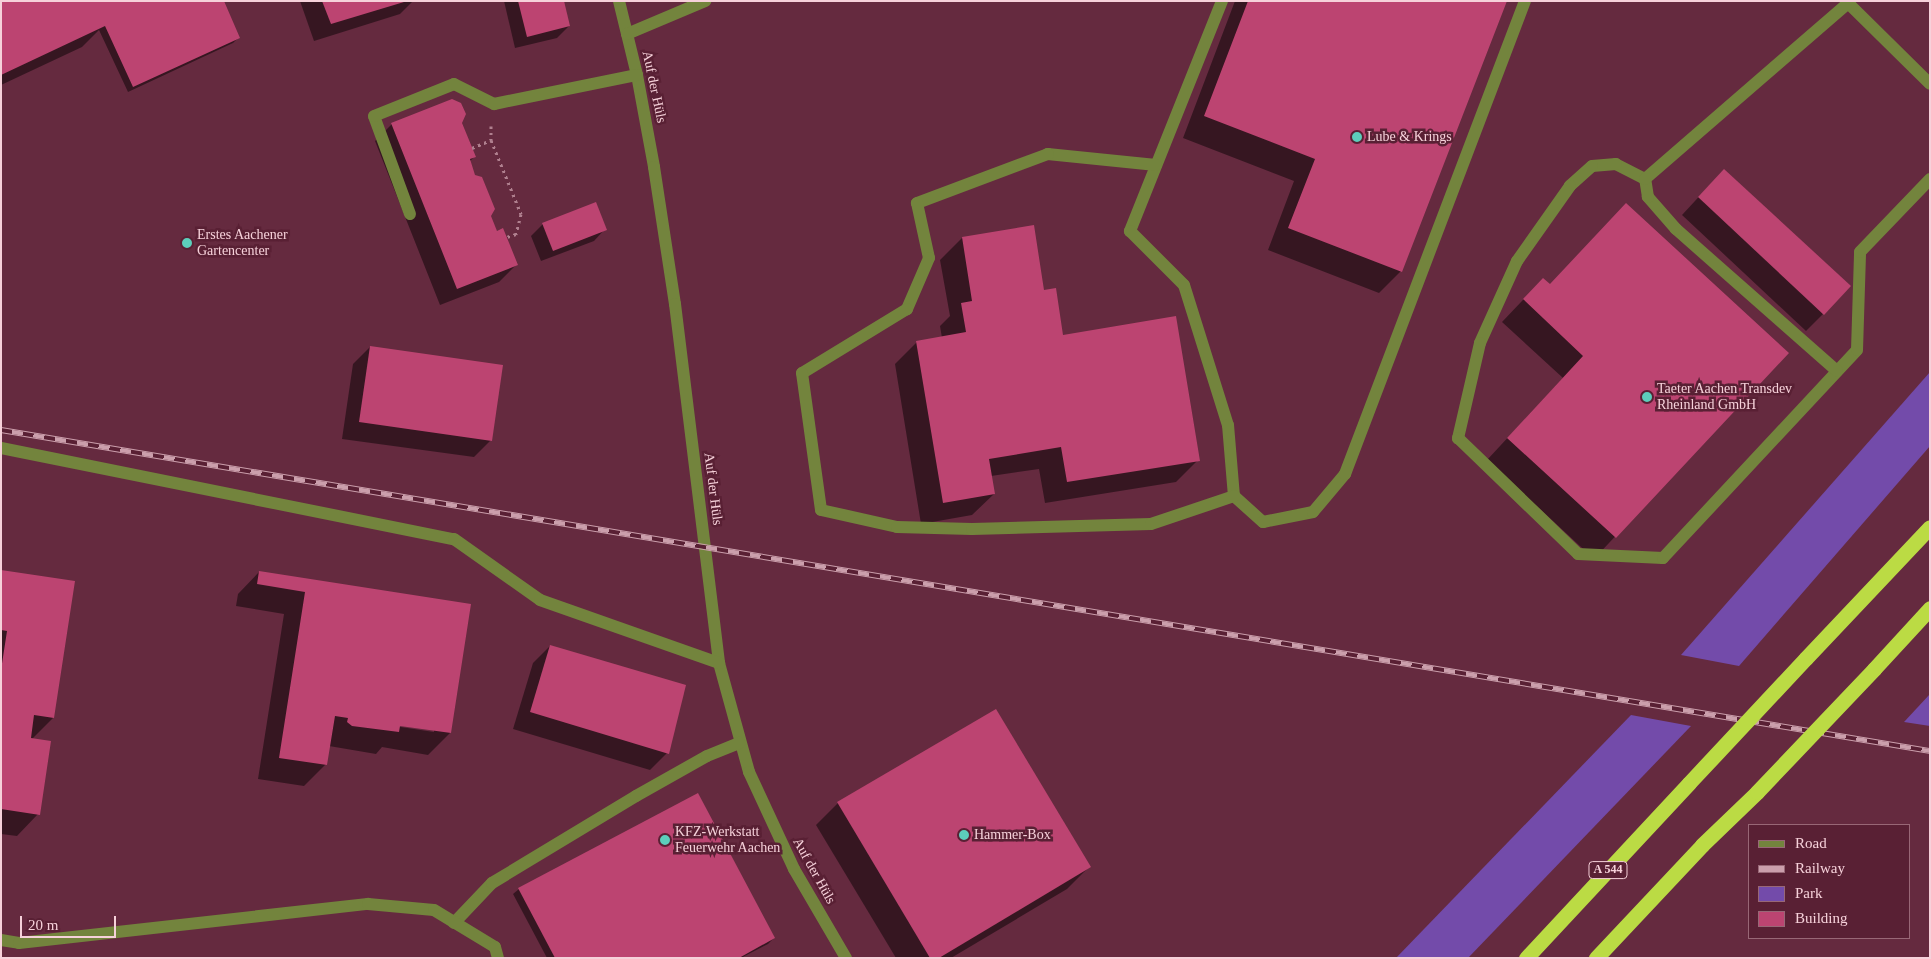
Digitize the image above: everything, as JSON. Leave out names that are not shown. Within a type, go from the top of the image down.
[{"type":"highway","name":"A 544","points":[[1526,958],[1930,527]]},
{"type":"highway","points":[[1596,958],[1702,845],[1757,792],[1930,608]]},
{"type":"street","name":"Auf der Hüls","points":[[619,1],[637,75],[654,167],[675,304],[719,663],[739,743],[749,772],[794,869],[846,958]]},
{"type":"street","points":[[627,34],[705,1]]},
{"type":"street","points":[[1222,1],[1130,231],[1184,285],[1228,425],[1234,496],[1263,522],[1313,512],[1345,474],[1525,1]]},
{"type":"street","points":[[1646,179],[1849,2],[1930,84]]},
{"type":"street","points":[[410,214],[374,116],[454,84],[494,104],[637,75]]},
{"type":"street","points":[[1156,166],[1048,154],[917,203],[929,258],[907,309],[802,373],[821,510],[897,527],[972,529],[1151,524],[1234,496]]},
{"type":"street","points":[[1646,179],[1616,164],[1592,166],[1570,186],[1517,261],[1480,342],[1458,438],[1578,554],[1663,558],[1857,350],[1860,252],[1930,179]]},
{"type":"street","points":[[1646,179],[1648,197],[1676,229],[1837,371]]},
{"type":"street","points":[[1,448],[454,539],[540,600],[719,663]]},
{"type":"street","points":[[454,923],[492,883],[636,796],[707,756],[739,743]]},
{"type":"street","points":[[1,940],[19,943],[368,904],[434,910],[495,947],[498,958]]},
{"type":"path","points":[[472,148],[491,140],[521,214],[516,234],[507,237]]},
{"type":"green space","points":[[1930,372],[1930,446],[1739,666],[1681,655]]},
{"type":"green space","points":[[1930,694],[1930,726],[1904,722]]},
{"type":"green space","points":[[1631,715],[1691,726],[1468,958],[1396,958]]},
{"type":"building","points":[[1,1],[224,1],[240,38],[133,87],[105,26],[1,75]]},
{"type":"building","points":[[322,1],[404,1],[404,2],[331,24]]},
{"type":"building","points":[[518,1],[564,1],[570,26],[527,37]]},
{"type":"building","name":"Lube & Krings","points":[[1248,1],[1507,1],[1402,272],[1288,228],[1315,159],[1204,116]]},
{"type":"building","points":[[452,99],[461,103],[466,114],[462,123],[476,157],[470,159],[475,175],[482,177],[495,209],[491,216],[497,231],[503,228],[518,265],[457,289],[391,123]]},
{"type":"building","points":[[1724,169],[1851,286],[1824,315],[1698,197]]},
{"type":"building","points":[[596,202],[607,230],[553,251],[542,223]]},
{"type":"building","name":"Taeter Aachen Transdev Rheinland GmbH","points":[[1626,203],[1789,353],[1616,538],[1507,438],[1583,356],[1523,299],[1543,278],[1550,284]]},
{"type":"building","points":[[1034,225],[1044,290],[1056,288],[1063,335],[1176,316],[1200,461],[1067,482],[1061,447],[989,459],[995,494],[943,503],[916,341],[966,332],[961,303],[972,301],[962,237]]},
{"type":"building","points":[[370,346],[503,365],[492,441],[359,422]]},
{"type":"building","points":[[1,570],[75,581],[54,718],[34,715],[31,738],[51,741],[40,815],[1,809],[1,670],[7,631],[1,630]]},
{"type":"building","points":[[259,571],[471,604],[451,733],[400,726],[399,732],[352,726],[347,722],[348,718],[335,716],[327,765],[279,758],[305,592],[257,584]]},
{"type":"building","points":[[550,645],[686,685],[669,754],[530,712]]},
{"type":"building","name":"Hammer-Box","points":[[996,709],[1091,867],[939,958],[930,958],[837,802]]},
{"type":"building","name":"KFZ-Werkstatt Feuerwehr Aachen","points":[[698,793],[775,938],[739,958],[555,958],[518,888]]},
{"type":"railway","points":[[1,430],[1930,751]]},
{"type":"place","name":"Lube & Krings","points":[[1357,137]]},
{"type":"place","name":"Erstes Aachener Gartencenter","points":[[187,243]]},
{"type":"place","name":"Taeter Aachen Transdev Rheinland GmbH","points":[[1647,397]]},
{"type":"place","name":"Hammer-Box","points":[[964,835]]},
{"type":"place","name":"KFZ-Werkstatt Feuerwehr Aachen","points":[[665,840]]}]
